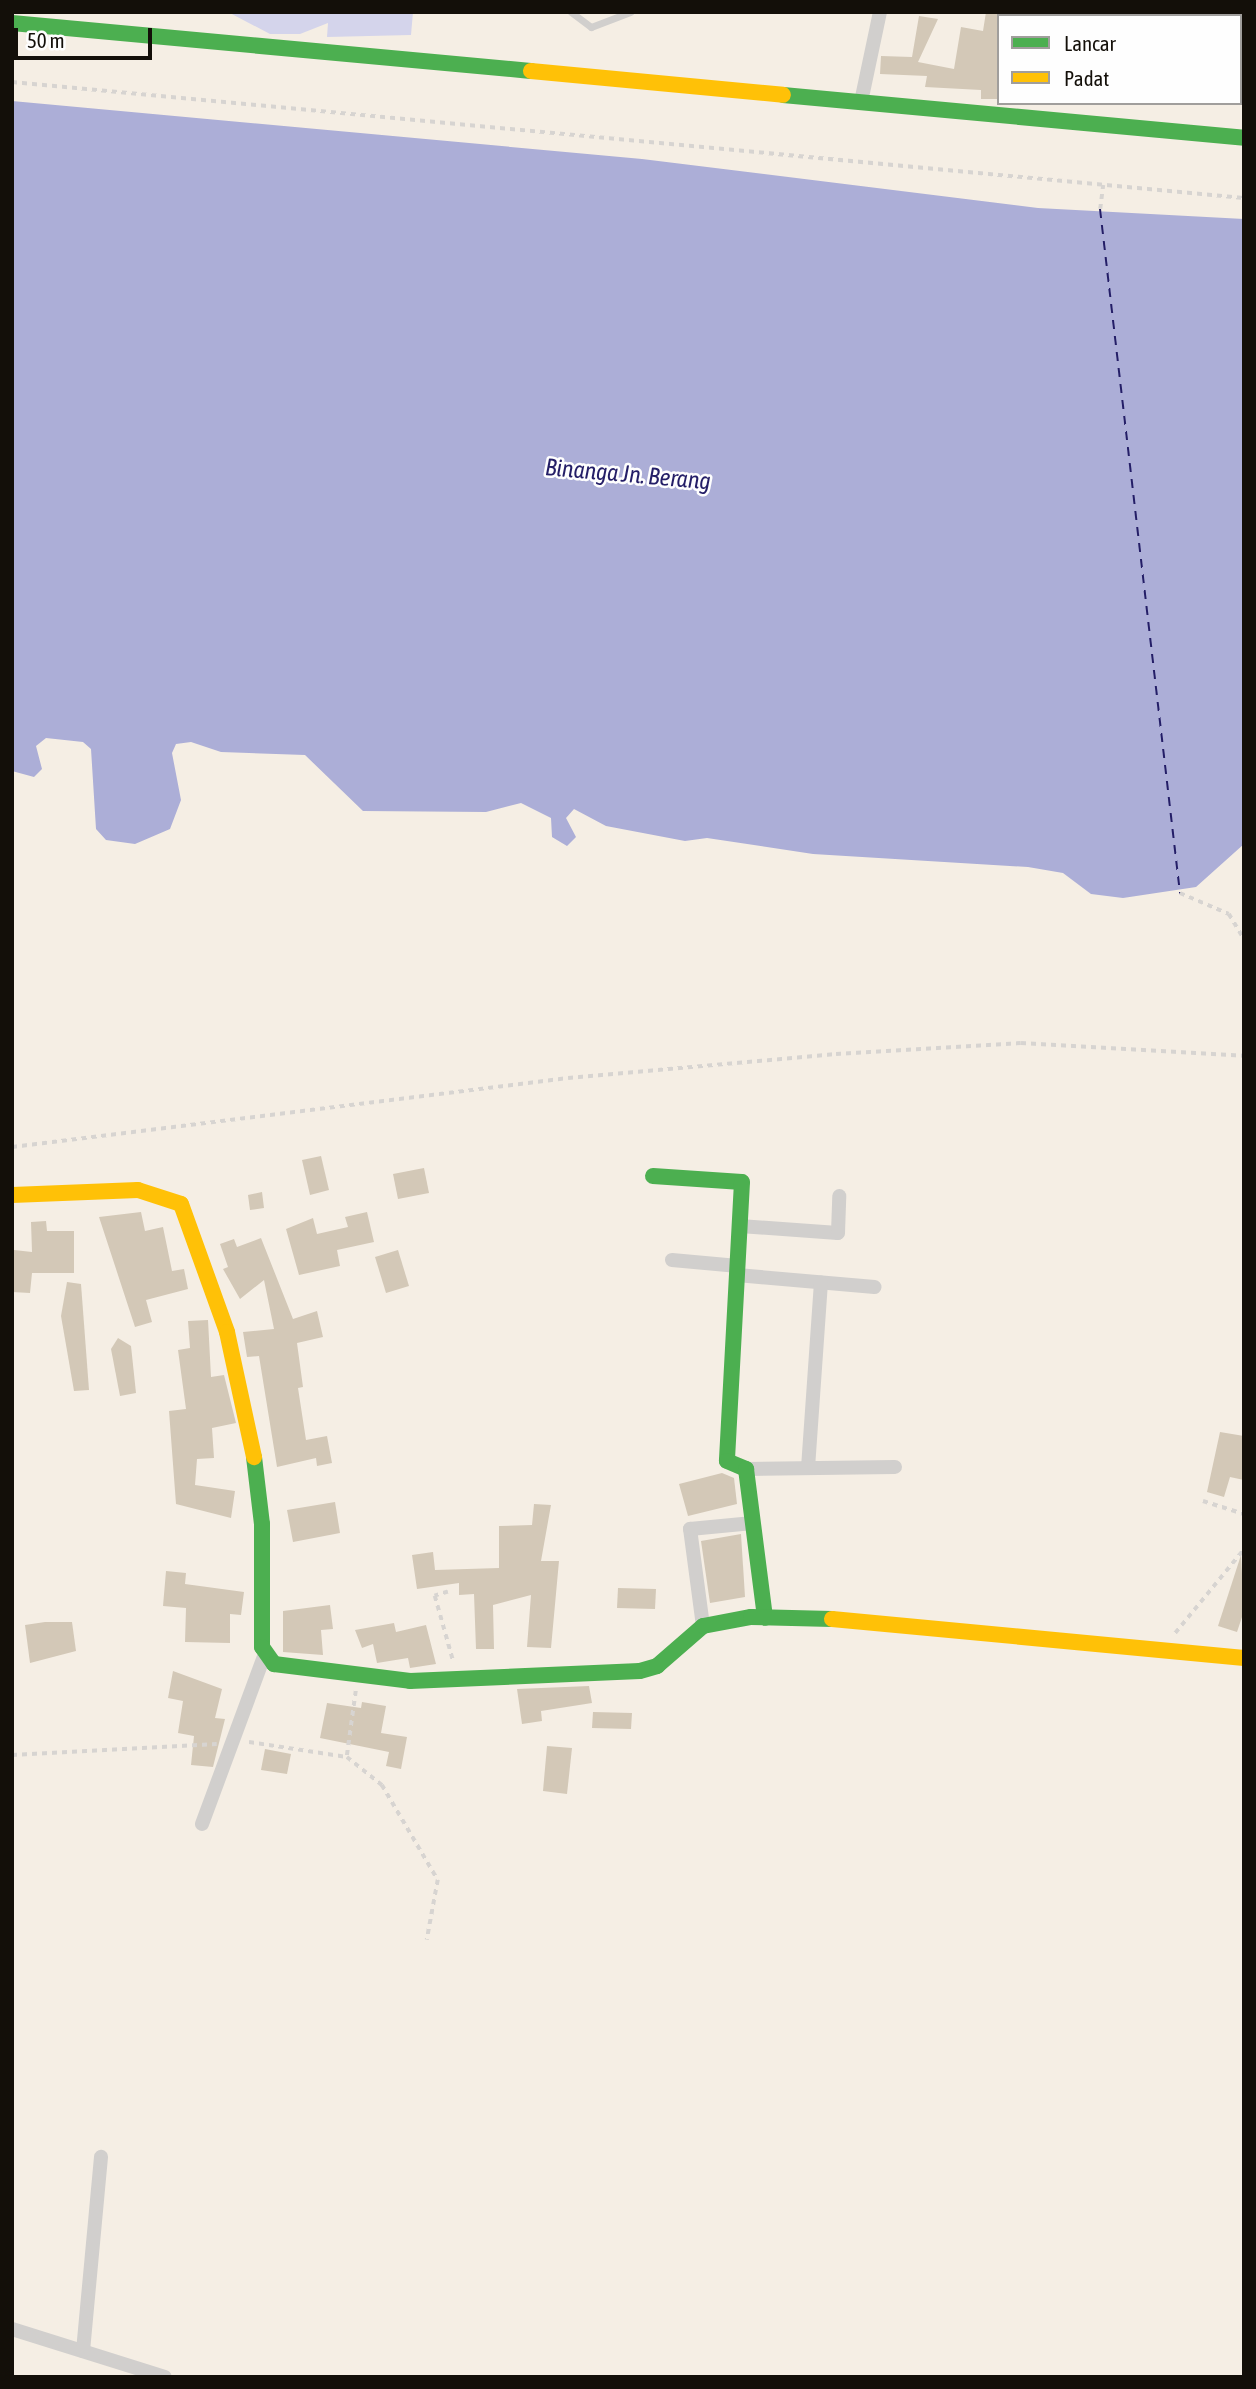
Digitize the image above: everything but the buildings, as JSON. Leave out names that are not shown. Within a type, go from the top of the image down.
[{"type":"street","points":[[860,102],[880,12]]},
{"type":"street","points":[[12,23],[1244,138]]},
{"type":"street","points":[[653,1176],[742,1182],[727,1461],[746,1469],[895,1467]]},
{"type":"street","points":[[12,1195],[138,1190],[181,1204],[227,1332],[249,1421],[261,1512],[264,1656],[202,1824]]},
{"type":"street","points":[[740,1226],[838,1233],[839,1196]]},
{"type":"street","points":[[672,1260],[874,1287]]},
{"type":"street","points":[[808,1468],[821,1282]]},
{"type":"street","points":[[746,1469],[765,1618]]},
{"type":"street","points":[[703,1626],[690,1529],[753,1522]]},
{"type":"street","points":[[264,1656],[287,1667],[357,1679],[459,1679],[650,1669],[703,1626],[765,1618],[890,1620],[1165,1653],[1244,1658]]},
{"type":"street","points":[[83,2351],[101,2157]]},
{"type":"street","points":[[12,2329],[165,2377]]},
{"type":"lane","points":[[571,12],[591,27],[630,12]]},
{"type":"path","points":[[12,82],[1244,198]]},
{"type":"path","points":[[1100,209],[1102,185]]},
{"type":"path","points":[[1180,893],[1229,914],[1244,939]]},
{"type":"path","points":[[12,1147],[568,1077],[836,1054],[1021,1043],[1244,1056]]},
{"type":"path","points":[[1203,1501],[1244,1514]]},
{"type":"path","points":[[1165,1653],[1194,1605],[1244,1549]]},
{"type":"path","points":[[447,1592],[435,1596],[459,1679]]},
{"type":"path","points":[[347,1757],[357,1679]]},
{"type":"path","points":[[12,1755],[232,1744],[347,1757],[382,1785],[438,1880],[427,1940]]},
{"type":"shaded area","points":[[228,12],[413,12],[411,35],[327,37],[328,23],[300,34],[270,34]]},
{"type":"water","name":"Binanga Jn. Berang","points":[[12,101],[642,159],[1038,208],[1244,219],[1244,844],[1196,887],[1123,898],[1091,894],[1063,873],[1028,867],[813,854],[707,838],[685,841],[606,826],[574,809],[566,818],[576,837],[567,846],[552,837],[551,818],[521,803],[486,812],[363,811],[305,755],[221,752],[191,742],[176,744],[172,753],[181,800],[170,829],[135,844],[106,840],[96,829],[91,749],[83,742],[46,738],[36,746],[42,769],[34,777],[12,771]]},
{"type":"ferry route","points":[[1100,209],[1180,893]]},
{"type":"traffic: fast","points":[[12,23],[531,71]]},
{"type":"traffic: fast","points":[[783,95],[1244,138]]},
{"type":"traffic: fast","points":[[653,1176],[742,1182],[727,1461],[746,1469],[765,1618]]},
{"type":"traffic: fast","points":[[254,1457],[262,1524],[262,1647],[274,1664],[410,1681],[640,1671],[657,1666],[703,1626],[751,1617],[832,1619]]},
{"type":"traffic: slow","points":[[531,71],[783,95]]},
{"type":"traffic: slow","points":[[12,1195],[138,1190],[181,1204],[227,1332],[254,1457]]},
{"type":"traffic: slow","points":[[832,1619],[1244,1658]]}]
